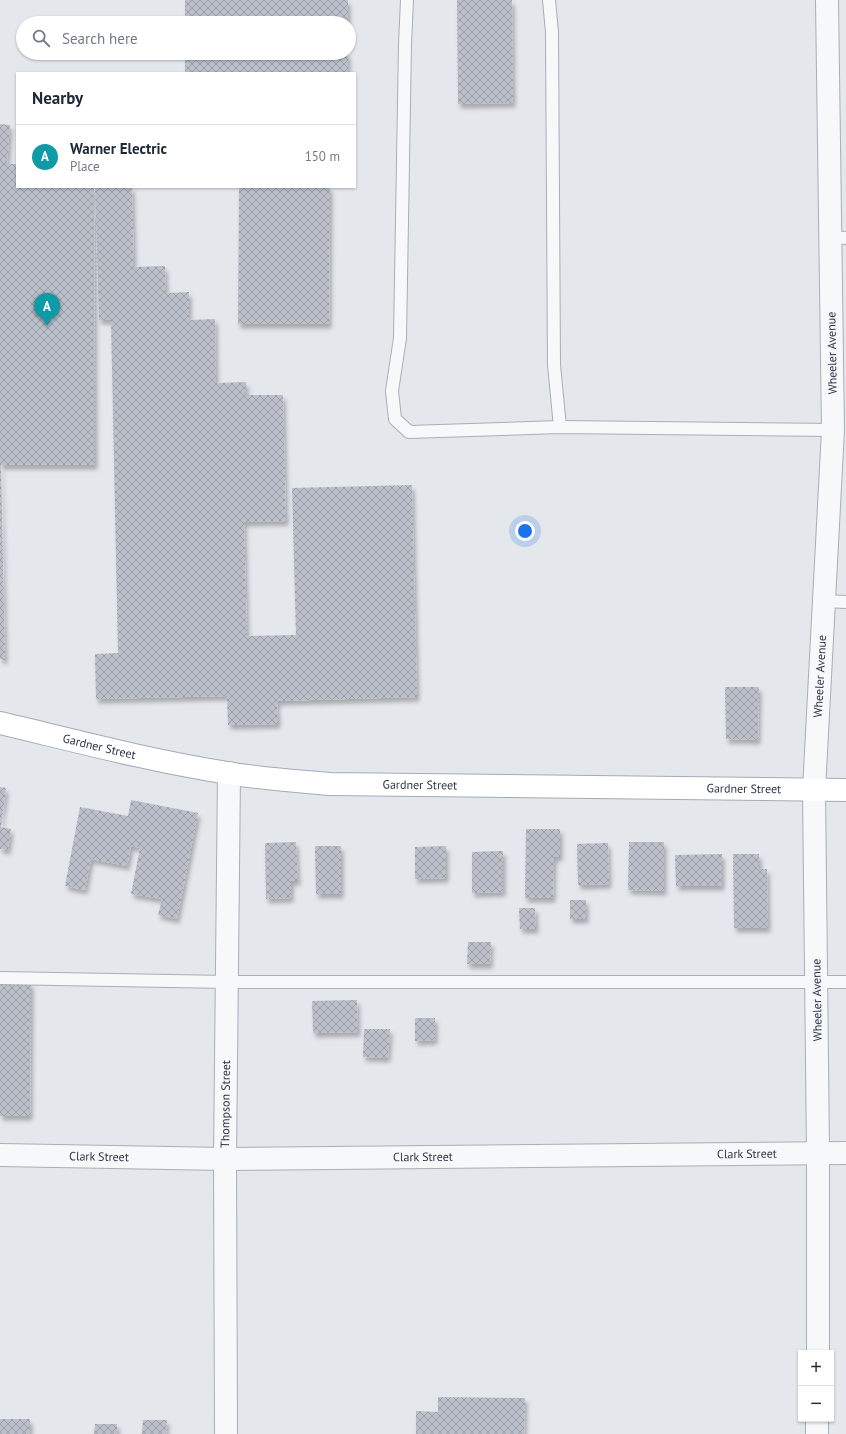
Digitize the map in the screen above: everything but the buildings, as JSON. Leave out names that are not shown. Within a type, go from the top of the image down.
[{"type":"main road","name":"Gardner Street","points":[[0,723],[146,758],[277,780],[330,784],[846,790]]},
{"type":"street","name":"Wheeler Avenue","points":[[818,1350],[818,1152],[814,790],[824,602],[839,430],[838,237],[827,0]]},
{"type":"street","name":"Thompson Street","points":[[226,1434],[225,1159],[229,773]]},
{"type":"street","name":"Clark Street","points":[[0,1155],[225,1159],[818,1152],[846,1153]]},
{"type":"street","points":[[817,1422],[817,1434]]},
{"type":"lane","points":[[407,0],[400,338],[392,391],[395,419],[409,432],[560,426],[839,430]]},
{"type":"lane","points":[[549,0],[552,32],[554,365],[560,426]]},
{"type":"lane","points":[[824,602],[846,602]]},
{"type":"lane","points":[[0,978],[227,982],[846,982]]},
{"type":"place","name":"Warner Electric","points":[[47,326]]}]
